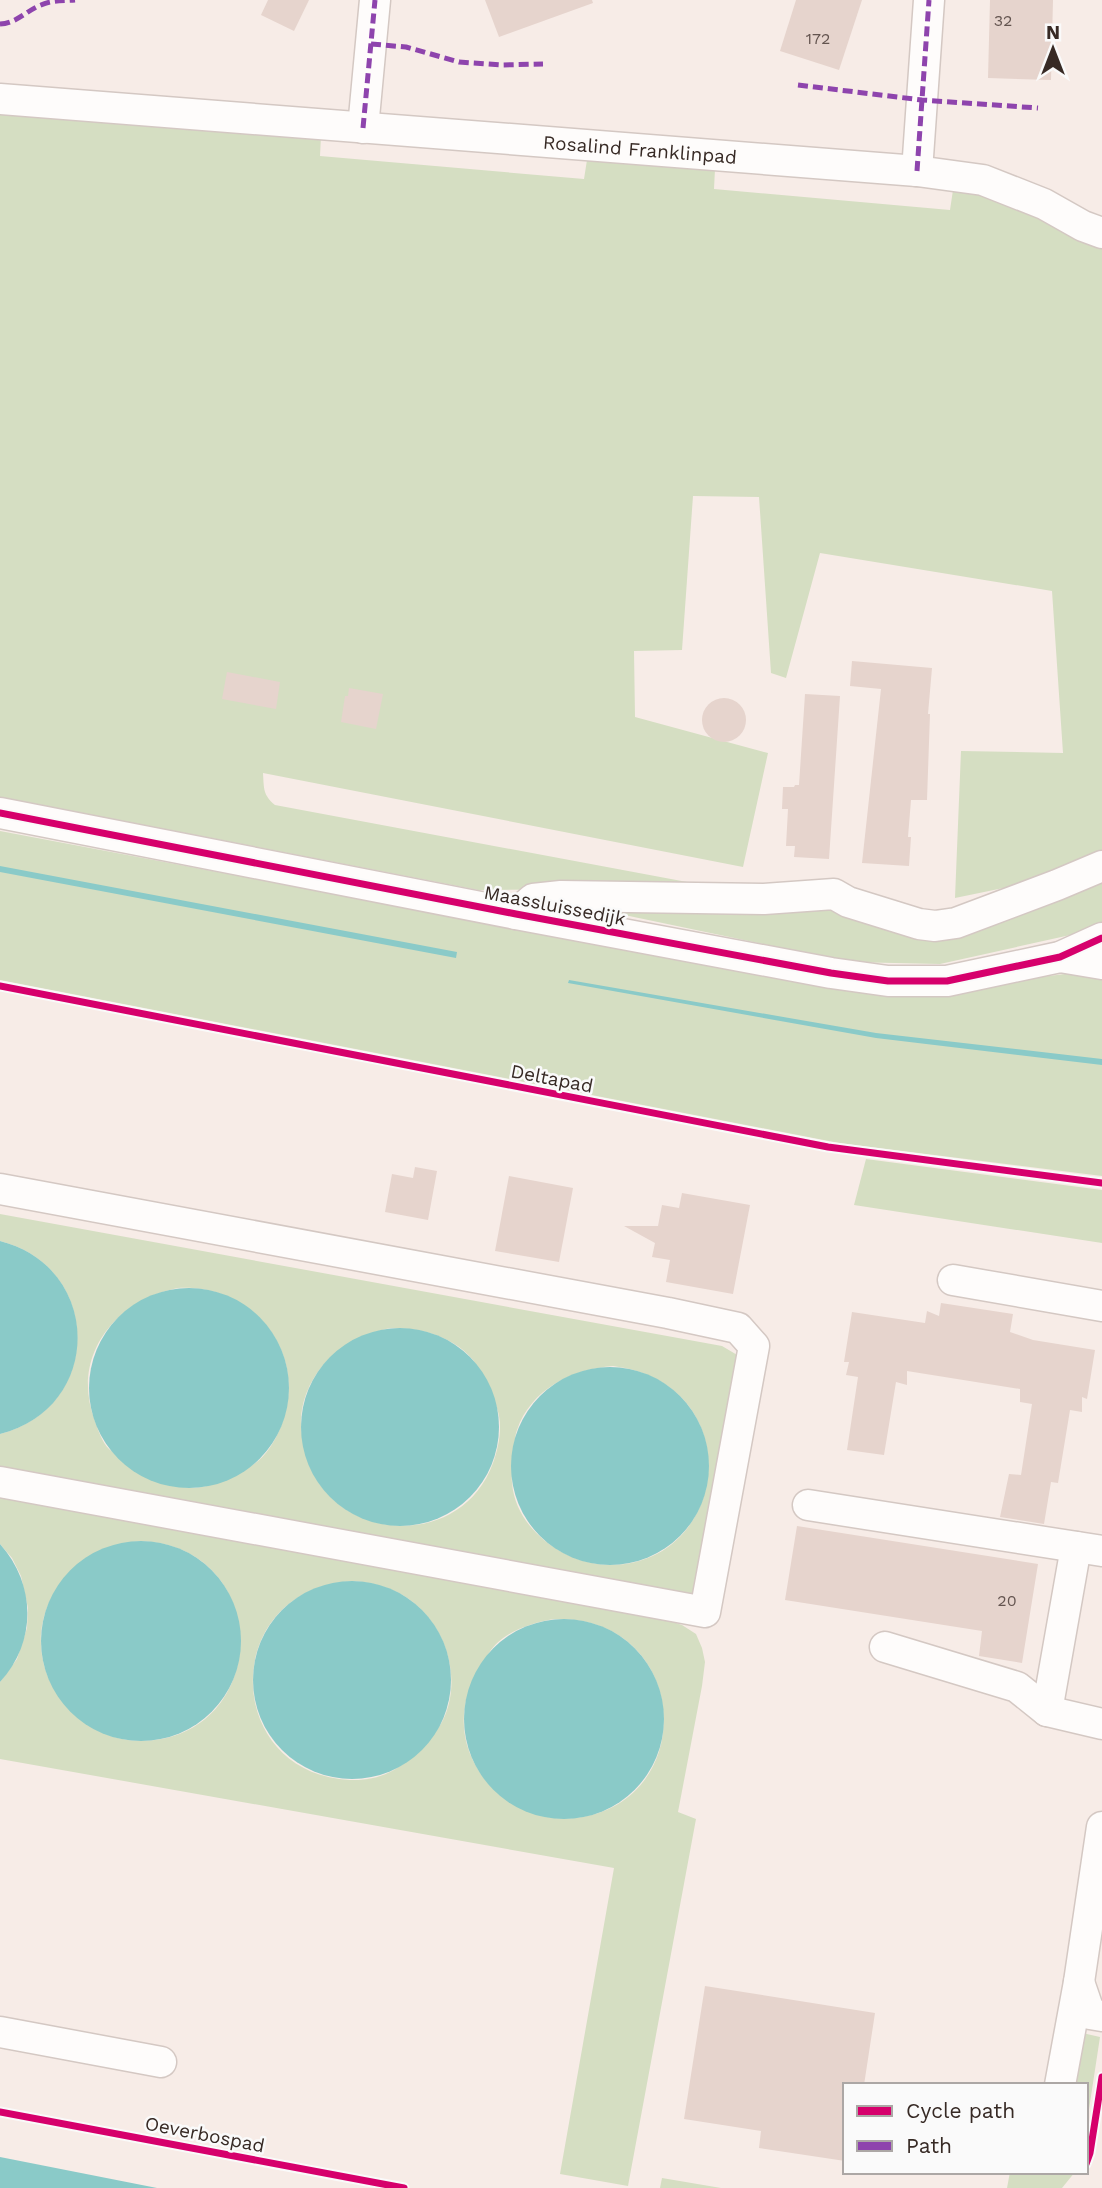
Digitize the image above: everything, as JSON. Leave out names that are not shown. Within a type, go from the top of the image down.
[{"type":"street","points":[[363,128],[375,0]]},
{"type":"street","points":[[917,171],[929,0]]},
{"type":"street","name":"Rosalind Franklinpad","points":[[0,99],[917,171],[983,180],[1044,204],[1083,226],[1102,233]]},
{"type":"street","name":"Maassluissedijk","points":[[0,813],[516,914],[831,973],[888,981],[947,981],[1059,957],[1102,938]]},
{"type":"street","name":"Maassluissedijk","points":[[516,914],[533,899],[561,896],[764,899],[834,894],[848,902],[919,924],[935,926],[956,923],[1102,866]]},
{"type":"street","name":"Maassluissedijk","points":[[1059,957],[1102,964]]},
{"type":"street","points":[[0,1189],[668,1313],[738,1328],[754,1346],[705,1612],[0,1482]]},
{"type":"street","points":[[953,1280],[1102,1306]]},
{"type":"street","points":[[808,1504],[1089,1549],[1047,1711]]},
{"type":"street","points":[[885,1647],[1017,1687],[1047,1711],[1102,1724]]},
{"type":"street","points":[[1060,2083],[1079,1982],[1102,1827]]},
{"type":"street","points":[[1079,1982],[1090,2014],[1102,2016]]},
{"type":"street","points":[[0,2032],[161,2062]]},
{"type":"green space","points":[[0,110],[321,136],[320,156],[584,179],[587,160],[715,169],[714,189],[950,210],[953,190],[989,196],[1034,214],[1051,226],[1102,244],[1102,855],[1072,874],[955,898],[961,751],[1063,753],[1052,591],[820,553],[786,678],[771,673],[759,497],[693,496],[682,650],[634,651],[635,717],[768,753],[743,867],[263,773],[265,791],[275,805],[719,888],[478,890],[0,797]]},
{"type":"green space","points":[[0,831],[770,976],[1018,980],[1088,971],[1102,974],[1102,1176],[839,1143],[0,980]]},
{"type":"green space","points":[[1102,875],[1102,928],[940,964],[849,962],[591,908],[833,904],[926,931]]},
{"type":"green space","points":[[866,1159],[1102,1190],[1102,1243],[854,1205]]},
{"type":"green space","points":[[0,1214],[722,1346],[744,1359],[708,1591],[683,1599],[0,1476],[0,1434],[34,1419],[58,1397],[72,1368],[77,1338],[72,1307],[58,1278],[34,1256],[0,1241]],"holes":[[[178,1288],[205,1290],[230,1298],[251,1311],[268,1328],[281,1349],[288,1373],[288,1399],[281,1426],[266,1452],[247,1468],[216,1483],[195,1488],[170,1482],[109,1449],[99,1432],[89,1397],[89,1375],[94,1354],[117,1318],[155,1295]],[[390,1328],[418,1330],[457,1345],[476,1365],[498,1411],[500,1428],[496,1452],[493,1463],[476,1493],[451,1513],[422,1524],[391,1525],[361,1517],[334,1500],[314,1475],[303,1441],[302,1409],[307,1393],[322,1366],[346,1346],[374,1332]],[[613,1366],[658,1380],[688,1405],[704,1437],[708,1473],[700,1507],[680,1537],[649,1557],[609,1565],[576,1558],[545,1541],[523,1516],[512,1480],[516,1433],[532,1403],[568,1377]]]},
{"type":"green space","points":[[0,1497],[664,1619],[682,1625],[696,1634],[705,1662],[678,1812],[696,1819],[628,2186],[560,2174],[614,1868],[0,1759],[0,1682],[17,1659],[27,1628],[28,1608],[21,1576],[12,1558],[0,1544]],"holes":[[[142,1541],[185,1552],[216,1575],[234,1607],[240,1643],[234,1679],[215,1710],[184,1732],[141,1741],[121,1739],[103,1733],[85,1723],[68,1706],[49,1679],[42,1654],[42,1630],[47,1607],[59,1586],[75,1569],[94,1555],[117,1545]],[[356,1581],[397,1592],[413,1602],[426,1615],[445,1647],[451,1684],[443,1720],[415,1753],[391,1772],[362,1780],[350,1780],[307,1770],[277,1747],[258,1715],[253,1679],[260,1644],[279,1613],[311,1590]],[[554,1619],[600,1626],[633,1646],[655,1677],[664,1712],[660,1748],[644,1780],[616,1805],[575,1818],[552,1818],[531,1812],[510,1802],[493,1788],[479,1771],[469,1751],[464,1729],[465,1706],[470,1691],[489,1653],[501,1639],[527,1626]]]},
{"type":"green space","points":[[1078,2032],[1100,2037],[1088,2116],[1088,2083],[1070,2083]]},
{"type":"green space","points":[[1010,2174],[1073,2174],[1062,2188],[1007,2188]]},
{"type":"green space","points":[[662,2178],[721,2188],[660,2188]]},
{"type":"water","points":[[0,866],[457,952],[456,958],[0,872]]},
{"type":"water","points":[[569,980],[876,1033],[1102,1059],[1102,1065],[876,1038],[568,983]]},
{"type":"water","points":[[0,1241],[34,1256],[58,1278],[73,1307],[78,1338],[73,1368],[58,1397],[34,1419],[0,1434]]},
{"type":"water","points":[[189,1288],[227,1295],[260,1317],[282,1350],[289,1388],[282,1426],[260,1459],[227,1481],[189,1488],[151,1481],[118,1459],[96,1426],[89,1388],[96,1350],[118,1317],[151,1295]]},
{"type":"water","points":[[400,1328],[438,1335],[455,1344],[470,1357],[483,1372],[492,1389],[499,1427],[492,1465],[483,1482],[470,1497],[455,1510],[438,1519],[400,1526],[362,1519],[345,1510],[330,1497],[317,1482],[308,1465],[301,1427],[308,1389],[317,1372],[330,1357],[345,1344],[362,1335]]},
{"type":"water","points":[[610,1367],[648,1374],[680,1396],[702,1428],[709,1466],[702,1504],[680,1536],[648,1558],[610,1565],[572,1558],[540,1536],[518,1504],[511,1466],[518,1428],[540,1396],[572,1374]]},
{"type":"water","points":[[141,1541],[179,1549],[196,1558],[211,1571],[224,1586],[233,1603],[241,1641],[233,1679],[224,1696],[211,1711],[196,1724],[179,1733],[141,1741],[103,1733],[86,1724],[71,1711],[58,1696],[49,1679],[41,1641],[49,1603],[58,1586],[71,1571],[86,1558],[103,1549]]},
{"type":"water","points":[[0,1544],[20,1577],[26,1595],[27,1613],[21,1649],[0,1682]]},
{"type":"water","points":[[352,1581],[371,1582],[390,1588],[407,1597],[422,1610],[435,1625],[444,1642],[450,1661],[450,1699],[444,1718],[435,1735],[422,1750],[407,1763],[390,1772],[371,1778],[352,1779],[333,1778],[314,1772],[297,1763],[282,1750],[269,1735],[260,1718],[254,1699],[253,1680],[254,1661],[260,1642],[269,1625],[282,1610],[297,1597],[314,1588],[333,1582]]},
{"type":"water","points":[[564,1619],[602,1626],[635,1648],[657,1681],[664,1719],[657,1757],[635,1790],[602,1812],[564,1819],[526,1812],[493,1790],[471,1757],[464,1719],[471,1681],[493,1648],[526,1626]]},
{"type":"water","points":[[0,2157],[157,2188],[0,2188]]},
{"type":"building","points":[[268,0],[309,0],[294,31],[261,15]]},
{"type":"building","points":[[485,0],[592,0],[593,3],[499,37]]},
{"type":"building","points":[[796,0],[862,0],[839,70],[780,51]]},
{"type":"building","points":[[990,0],[1053,0],[1051,80],[988,78]]},
{"type":"building","points":[[852,661],[932,668],[928,714],[927,800],[911,800],[909,866],[862,863],[881,689],[850,686]]},
{"type":"building","points":[[227,672],[280,682],[276,709],[222,699]]},
{"type":"building","points":[[349,688],[383,694],[376,729],[341,722]]},
{"type":"building","points":[[805,694],[840,696],[829,859],[794,857],[795,846],[786,846],[788,809],[782,809],[783,787],[799,785]]},
{"type":"building","points":[[724,698],[733,699],[740,704],[745,711],[745,729],[740,736],[733,741],[724,742],[715,741],[708,736],[703,729],[702,720],[703,711],[708,704],[715,699]]},
{"type":"building","points":[[415,1167],[437,1171],[428,1220],[385,1212],[392,1174],[413,1178]]},
{"type":"building","points":[[509,1176],[573,1188],[559,1262],[495,1251]]},
{"type":"building","points":[[682,1193],[750,1205],[733,1294],[666,1282],[670,1260],[652,1257],[655,1243],[624,1226],[658,1226],[662,1205],[679,1208]]},
{"type":"building","points":[[941,1303],[1013,1314],[1010,1332],[1033,1340],[1095,1350],[1087,1399],[1082,1397],[1082,1412],[1070,1410],[1058,1483],[1051,1482],[1044,1524],[1000,1517],[1009,1474],[1021,1475],[1032,1404],[1020,1402],[1020,1389],[907,1371],[907,1385],[896,1382],[884,1455],[847,1450],[858,1377],[846,1375],[849,1362],[844,1362],[852,1312],[925,1323],[927,1311],[939,1316]]},
{"type":"building","points":[[797,1526],[1038,1564],[1022,1663],[979,1656],[982,1631],[785,1600]]},
{"type":"building","points":[[705,1986],[875,2013],[864,2083],[843,2083],[843,2161],[759,2148],[761,2131],[684,2119]]},
{"type":"marked path","points":[[0,24],[45,3],[75,0]]},
{"type":"marked path","points":[[363,128],[375,0]]},
{"type":"marked path","points":[[917,171],[929,0]]},
{"type":"marked path","points":[[371,44],[406,47],[459,62],[543,64]]},
{"type":"marked path","points":[[798,85],[922,100],[1038,108]]},
{"type":"cycle path","points":[[0,813],[516,914],[831,973],[888,981],[947,981],[1060,957],[1102,938]]},
{"type":"cycle path","name":"Deltapad","points":[[0,986],[828,1147],[1102,1183]]},
{"type":"cycle path","points":[[1088,2158],[1102,2077]]},
{"type":"cycle path","name":"Oeverbospad","points":[[0,2112],[404,2188]]}]
